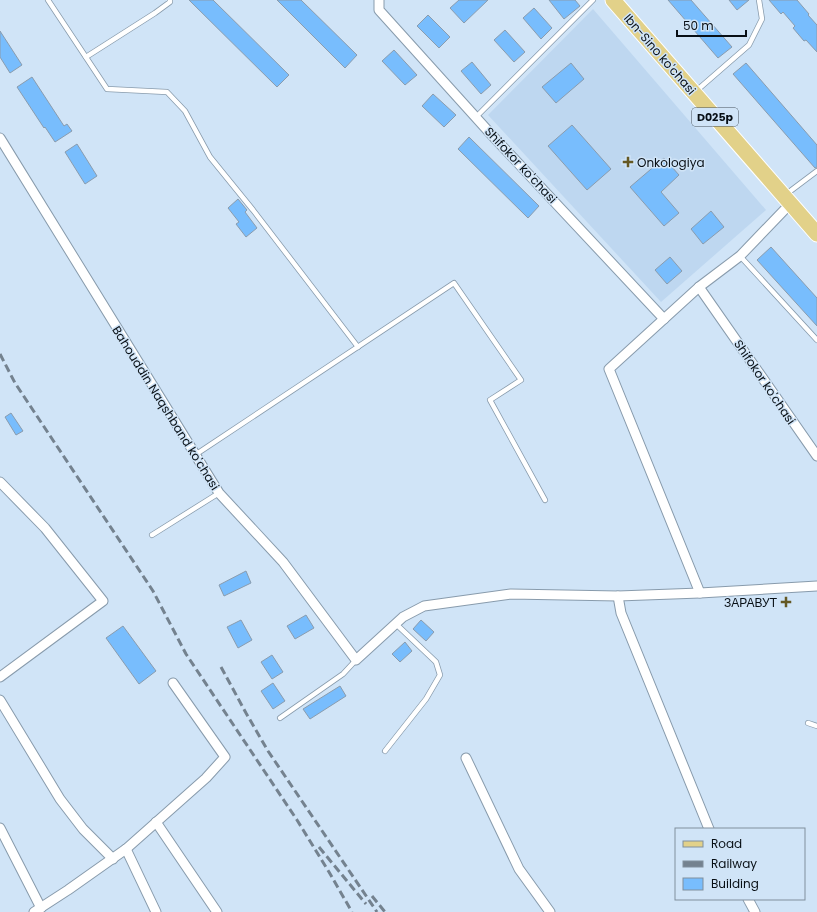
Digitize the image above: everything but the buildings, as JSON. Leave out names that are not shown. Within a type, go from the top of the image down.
[{"type":"main road","name":"Ibn-Sino ko'chasi","points":[[613,0],[817,234]]},
{"type":"street","name":"Shifokor ko'chasi","points":[[379,0],[379,10],[476,117],[664,319]]},
{"type":"street","name":"Bahouddin Naqshband ko'chasi","points":[[0,138],[219,493],[282,562],[356,660]]},
{"type":"street","points":[[700,593],[609,369],[700,287],[740,256],[787,200]]},
{"type":"street","name":"Shifokor ko'chasi","points":[[700,287],[817,456]]},
{"type":"street","points":[[0,482],[45,528],[103,601],[0,677]]},
{"type":"street","points":[[356,660],[403,617],[424,606],[511,594],[618,596],[817,586]]},
{"type":"street","points":[[618,596],[621,613],[709,828]]},
{"type":"street","points":[[0,828],[37,910],[126,849],[206,778],[225,757],[173,683]]},
{"type":"street","points":[[0,700],[60,799],[83,829],[113,859]]},
{"type":"street","points":[[466,758],[519,869],[550,912]]},
{"type":"street","points":[[156,822],[217,912]]},
{"type":"street","points":[[126,849],[156,912]]},
{"type":"street","points":[[749,900],[755,912]]},
{"type":"lane","points":[[48,0],[107,89],[167,92],[185,111],[210,157],[253,210],[358,347]]},
{"type":"lane","points":[[86,57],[155,13],[170,2],[170,0]]},
{"type":"lane","points":[[476,117],[593,0]]},
{"type":"lane","points":[[694,93],[749,45],[762,19],[759,0]]},
{"type":"lane","points":[[787,200],[815,173],[817,179]]},
{"type":"lane","points":[[740,256],[817,340]]},
{"type":"lane","points":[[195,455],[454,283],[521,380],[490,400],[545,500]]},
{"type":"lane","points":[[152,535],[219,493]]},
{"type":"lane","points":[[385,751],[426,699],[440,675],[436,662],[396,624]]},
{"type":"lane","points":[[280,718],[343,674],[356,660]]},
{"type":"lane","points":[[808,723],[817,726]]},
{"type":"shaded area","name":"Onkologiya","points":[[593,9],[766,210],[661,302],[488,115]]},
{"type":"railway","points":[[0,354],[15,383],[153,591],[186,654],[297,820],[352,912]]},
{"type":"railway","points":[[221,667],[268,751],[377,912]]},
{"type":"railway","points":[[319,847],[366,904]]},
{"type":"railway","points":[[372,896],[385,912]]},
{"type":"place","name":"Onkologiya","points":[[628,162]]},
{"type":"place","name":"ЗАРАВУТ","points":[[786,602]]}]
